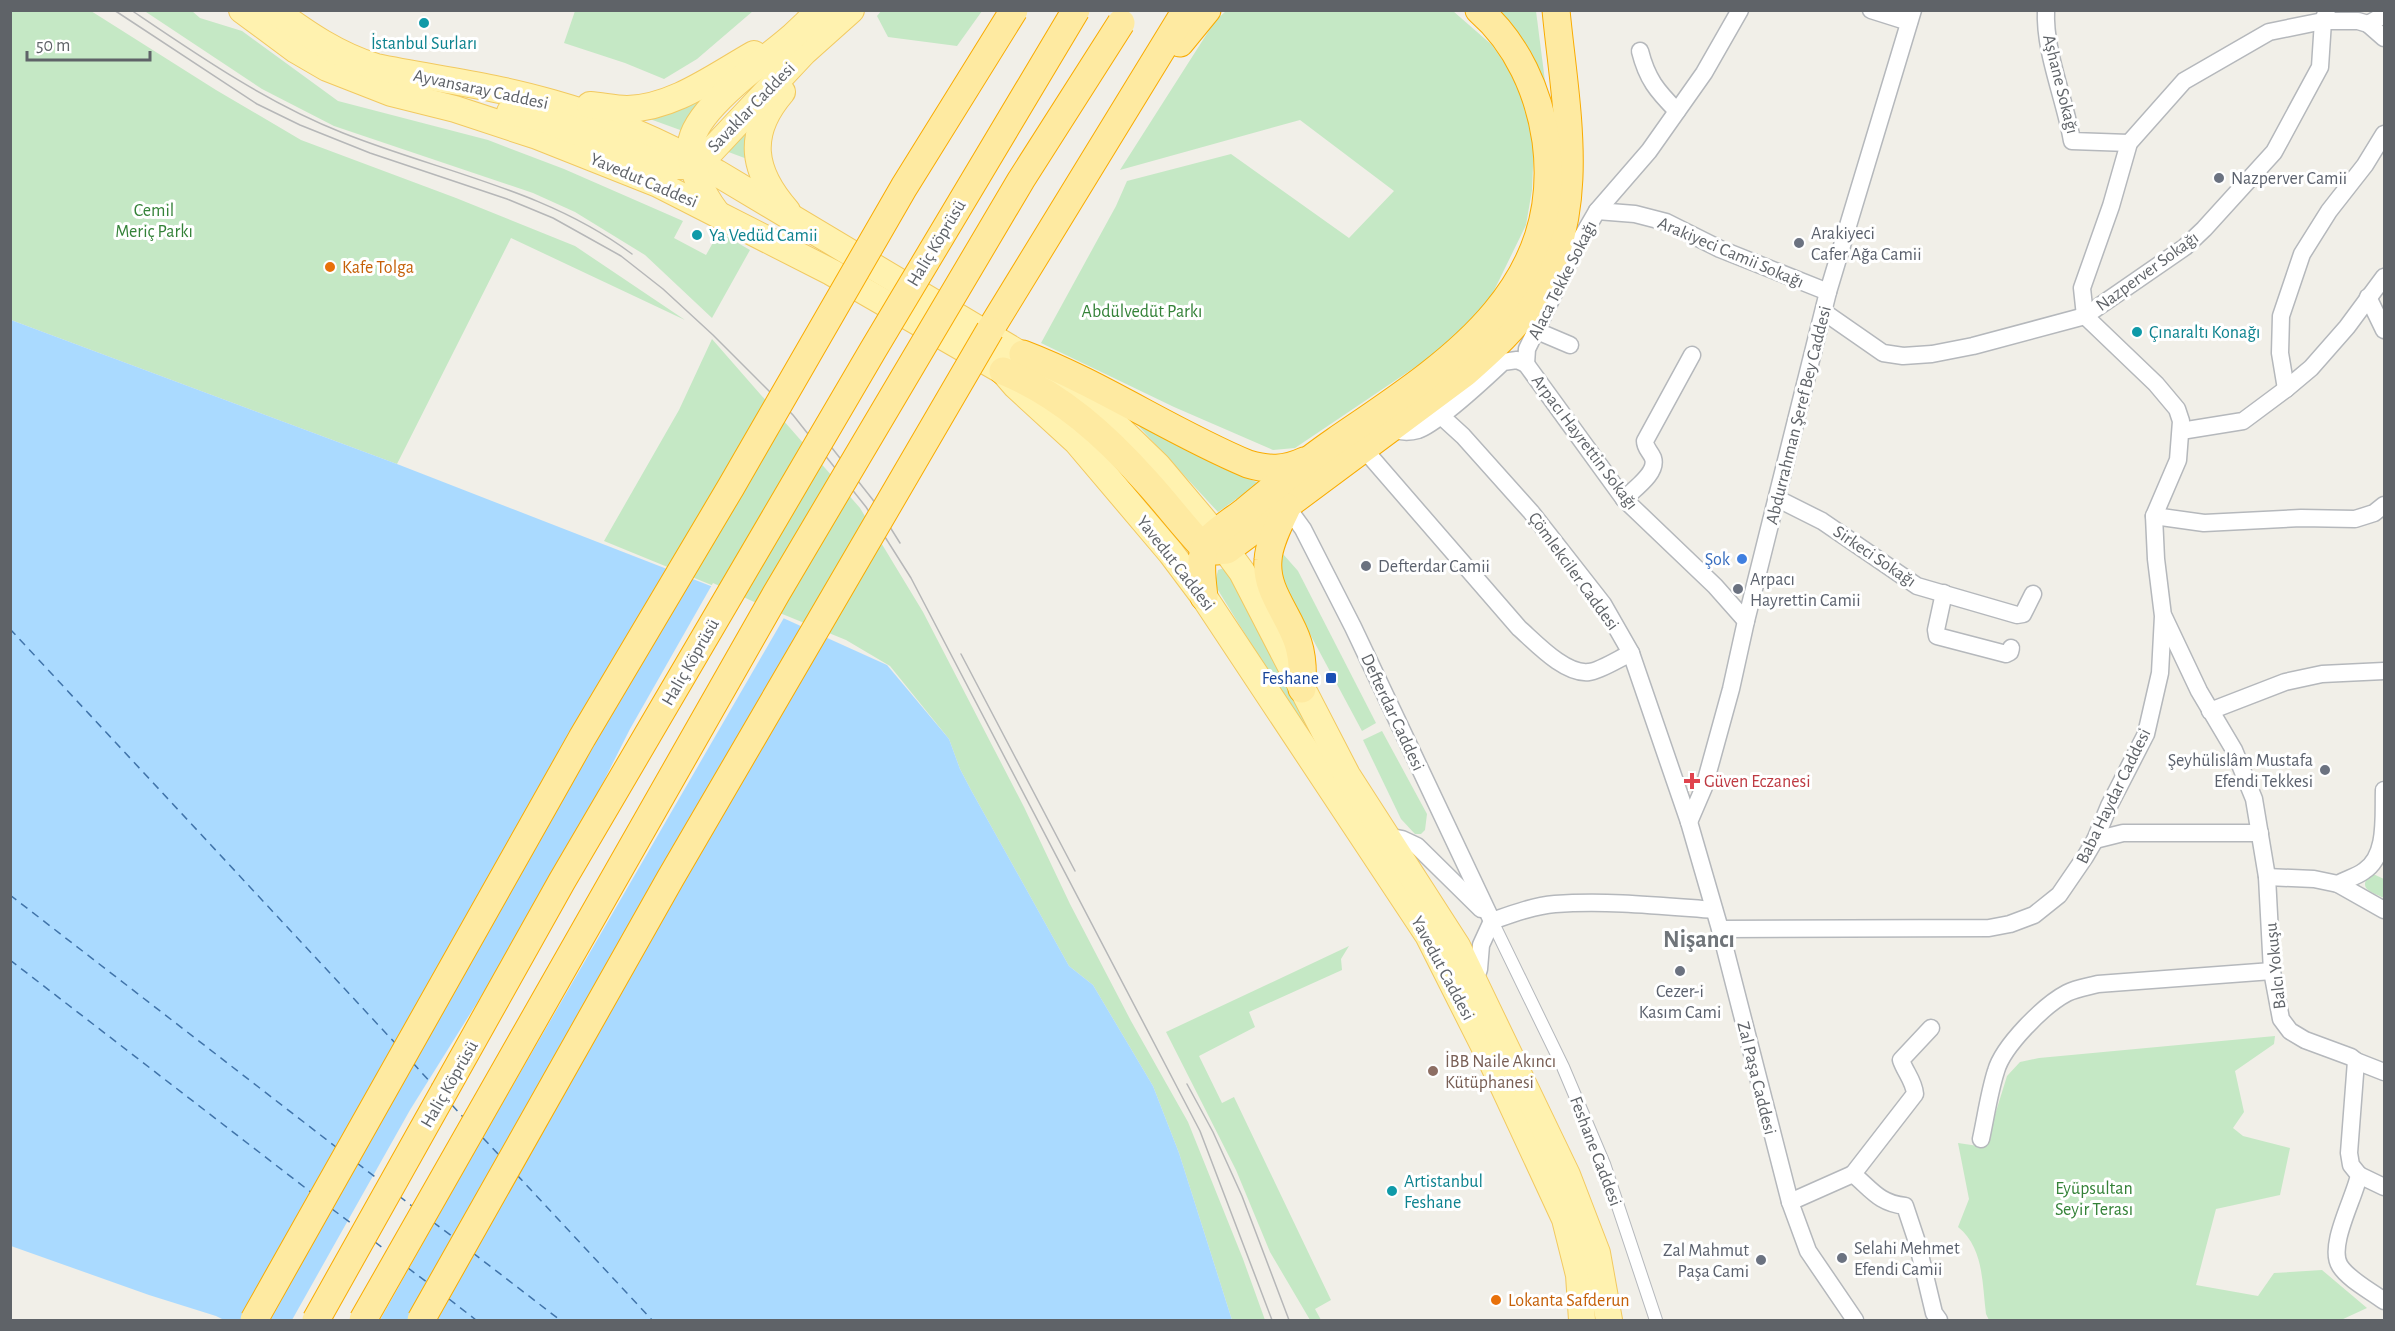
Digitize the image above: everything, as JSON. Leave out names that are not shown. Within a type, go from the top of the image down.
[{"type":"highway","points":[[254,1320],[582,738],[725,497],[904,187],[1014,10]]},
{"type":"highway","name":"Haliç Köprüsü","points":[[316,1320],[568,871],[879,340],[1076,10]]},
{"type":"highway","points":[[421,1320],[670,879],[990,330],[1186,10]]},
{"type":"highway","points":[[1152,67],[1179,44],[1207,10]]},
{"type":"highway","points":[[1204,597],[1202,568],[1215,544],[1313,457],[1418,383],[1473,338],[1515,286],[1539,233],[1546,202],[1548,161],[1544,129],[1537,100],[1523,66],[1508,43],[1479,10]]},
{"type":"highway","points":[[1215,544],[1287,507],[1466,373],[1522,316],[1549,274],[1559,247],[1569,193],[1568,135],[1556,10]]},
{"type":"highway","points":[[363,1320],[776,594],[1027,171],[1126,17]]},
{"type":"highway","points":[[1013,363],[1066,370],[1161,422],[1248,464],[1264,469],[1277,468],[1295,465],[1313,457]]},
{"type":"highway","points":[[1013,363],[1044,391],[1076,414],[1215,544]]},
{"type":"highway","points":[[1287,507],[1268,557],[1268,571],[1278,601],[1298,642],[1303,665],[1302,689]]},
{"type":"main road","name":"Ayvansaray Caddesi","points":[[242,10],[296,50],[327,68],[391,93],[455,109]]},
{"type":"main road","name":"Ayvansaray Caddesi","points":[[274,10],[323,45],[356,60],[376,67],[553,103],[610,123],[694,160]]},
{"type":"main road","name":"Savaklar Caddesi","points":[[819,10],[795,35],[730,89],[702,119],[691,144],[694,160],[712,150],[804,52],[849,13]]},
{"type":"main road","points":[[797,223],[775,195],[760,168],[757,154],[759,132],[774,103],[849,13]]},
{"type":"main road","points":[[553,103],[628,109],[659,104],[699,85],[761,50],[795,35]]},
{"type":"main road","points":[[455,109],[493,110],[540,118],[665,166],[684,166],[694,160],[702,193],[716,212]]},
{"type":"main road","name":"Yavedut Caddesi","points":[[455,109],[537,136],[658,184],[1013,363]]},
{"type":"main road","name":"Yavedut Caddesi","points":[[694,160],[797,223],[1013,363],[1016,386],[1062,427],[1099,468],[1204,597],[1422,926],[1448,970],[1565,1220],[1579,1275],[1581,1320]]},
{"type":"main road","name":"Yavedut Caddesi","points":[[1215,544],[1251,588],[1347,775],[1446,928],[1567,1175],[1597,1254],[1609,1320]]},
{"type":"street","name":"Alaca Tekke Sokağı","points":[[1390,429],[1402,432],[1419,429],[1440,415],[1503,362],[1517,360],[1526,364],[1527,349],[1579,242],[1597,211],[1649,151],[1704,73],[1740,10]]},
{"type":"street","points":[[1871,10],[1911,16]]},
{"type":"street","name":"Aşhane Sokağı","points":[[2046,10],[2055,67],[2072,141],[2129,143]]},
{"type":"street","points":[[2368,24],[2385,15]]},
{"type":"street","name":"Abdurrahman Şeref Bey Caddesi","points":[[1689,822],[1704,787],[1731,689],[1828,292],[1911,16]]},
{"type":"street","points":[[2085,315],[2082,288],[2111,206],[2129,143],[2184,81],[2269,32],[2325,16],[2368,24],[2385,38]]},
{"type":"street","name":"Nazperver Sokağı","points":[[1824,312],[1883,353],[1903,356],[1932,354],[1973,346],[2085,315],[2185,247],[2274,152],[2320,67],[2325,16]]},
{"type":"street","points":[[1640,51],[1645,71],[1654,86],[1677,111]]},
{"type":"street","points":[[2286,389],[2280,353],[2281,316],[2302,254],[2329,211],[2365,165],[2385,134]]},
{"type":"street","name":"Arakiyeci Camii Sokağı","points":[[1597,211],[1635,214],[1666,222],[1720,249],[1828,292]]},
{"type":"street","points":[[2181,431],[2243,420],[2286,389],[2311,368],[2347,327],[2385,277]]},
{"type":"street","points":[[2368,297],[2385,330]]},
{"type":"street","name":"Baba Haydar Caddesi","points":[[1720,929],[1989,928],[2010,924],[2034,915],[2059,896],[2095,840],[2109,806],[2146,734],[2160,673],[2163,616],[2156,559],[2154,516],[2178,460],[2181,431],[2177,409],[2156,384],[2085,315]]},
{"type":"street","points":[[1537,331],[1570,345]]},
{"type":"street","points":[[1624,499],[1651,472],[1654,465],[1645,441],[1692,355]]},
{"type":"street","name":"Arpacı Hayrettin Sokağı","points":[[1526,364],[1624,499],[1715,586],[1746,621]]},
{"type":"street","name":"Çömlekciler Caddesi","points":[[1440,415],[1463,436],[1532,512],[1603,604],[1631,653],[1689,822]]},
{"type":"street","points":[[1363,448],[1519,628],[1547,654],[1570,668],[1588,672],[1631,653]]},
{"type":"street","name":"Sirkeci Sokağı","points":[[1778,499],[1830,526],[1917,586],[2017,615],[2023,614],[2033,594]]},
{"type":"street","points":[[2154,516],[2204,523],[2301,518],[2355,519],[2374,513],[2385,505]]},
{"type":"street","name":"Defterdar Caddesi","points":[[1287,507],[1303,530],[1348,616],[1492,921]]},
{"type":"street","points":[[1944,593],[1936,630],[1937,636],[2006,654],[2011,648]]},
{"type":"street","name":"Balcı Yokuşu","points":[[2163,616],[2210,711],[2238,760],[2254,799],[2267,877],[2272,971],[2281,1019],[2290,1031],[2305,1040],[2385,1072]]},
{"type":"street","points":[[2210,711],[2285,682],[2322,674],[2385,671]]},
{"type":"street","points":[[2338,884],[2365,871],[2378,856],[2384,827],[2385,790]]},
{"type":"street","name":"Zal Paşa Caddesi","points":[[1689,822],[1720,929],[1790,1202],[1808,1251],[1855,1320]]},
{"type":"street","points":[[2095,840],[2123,833],[2260,833]]},
{"type":"street","points":[[1386,836],[1402,839],[1418,846],[1492,921]]},
{"type":"street","points":[[2267,877],[2314,879],[2338,884],[2385,910]]},
{"type":"street","points":[[1474,984],[1481,945],[1492,921],[1516,912],[1553,904],[1612,904],[1714,910]]},
{"type":"street","name":"Feshane Caddesi","points":[[1492,921],[1563,1067],[1604,1164],[1656,1320]]},
{"type":"street","points":[[1981,1139],[1996,1069],[2004,1055],[2038,1016],[2064,995],[2098,984],[2272,971]]},
{"type":"street","points":[[1790,1202],[1853,1174],[1915,1095],[1914,1086],[1901,1060],[1931,1028]]},
{"type":"street","points":[[2356,1061],[2349,1153],[2351,1165],[2359,1175],[2385,1187]]},
{"type":"street","points":[[1853,1174],[1877,1197],[1891,1204],[1905,1206],[1917,1242],[1934,1314],[1939,1320]]},
{"type":"street","points":[[2359,1175],[2337,1240],[2339,1265],[2385,1301]]},
{"type":"green space","points":[[147,10],[192,11],[200,18],[242,31],[338,101],[488,140],[564,169],[683,221],[674,238],[706,255],[719,232],[750,250],[712,318],[645,255],[575,212],[533,193],[334,126],[262,89],[146,12]]},
{"type":"green space","points":[[575,10],[753,11],[697,59],[664,79],[625,63],[564,43]]},
{"type":"green space","points":[[882,10],[982,11],[957,46],[888,37],[877,16]]},
{"type":"green space","name":"Cemil Meriç Parkı","points":[[10,11],[91,11],[216,90],[301,140],[456,198],[575,246],[685,320],[511,238],[397,464],[11,320]]},
{"type":"green space","name":"Abdülvedüt Parkı","points":[[1226,11],[1453,11],[1492,45],[1521,87],[1534,142],[1532,190],[1526,225],[1485,309],[1448,345],[1295,448],[1273,450],[1174,407],[1041,343],[1116,206],[1127,181],[1231,154],[1349,238],[1394,191],[1300,120],[1120,170],[1215,21]]},
{"type":"green space","points":[[1494,11],[1536,11],[1546,89]]},
{"type":"green space","points":[[720,84],[683,131],[647,118]]},
{"type":"green space","points":[[754,119],[750,160],[723,150]]},
{"type":"green space","points":[[712,339],[860,508],[923,612],[1024,807],[1070,904],[1131,1021],[1188,1122],[1265,1320],[1232,1320],[1179,1153],[1153,1086],[1093,985],[1069,966],[971,790],[949,739],[890,666],[846,640],[604,541],[679,410]]},
{"type":"green space","points":[[1132,419],[1217,466],[1259,483],[1218,512]]},
{"type":"green space","points":[[1283,554],[1298,571],[1376,723],[1362,731],[1281,580],[1280,556]]},
{"type":"green space","points":[[1227,567],[1311,729],[1305,732],[1218,590],[1215,583],[1218,570]]},
{"type":"green space","points":[[1382,731],[1427,814],[1425,830],[1421,834],[1415,834],[1401,819],[1363,740]]},
{"type":"green space","points":[[2371,873],[2384,879],[2384,898],[2365,886]]},
{"type":"green space","points":[[1349,946],[1341,959],[1342,970],[1249,1012],[1255,1027],[1199,1056],[1222,1103],[1234,1097],[1331,1300],[1315,1309],[1321,1320],[1310,1320],[1270,1252],[1236,1170],[1166,1032]]},
{"type":"green space","name":"Eyüpsultan Seyir Terası","points":[[2275,1036],[2274,1044],[2235,1071],[2244,1112],[2233,1128],[2243,1136],[2290,1148],[2280,1195],[2216,1209],[2196,1285],[2258,1296],[2274,1273],[2322,1270],[2367,1308],[2341,1320],[1989,1320],[1986,1314],[1977,1256],[1967,1235],[1958,1227],[1969,1199],[1958,1143],[1985,1147],[2007,1076],[2020,1062],[2039,1058]]},
{"type":"water","points":[[11,320],[397,464],[721,590],[887,665],[949,739],[971,790],[1069,966],[1093,985],[1153,1086],[1179,1153],[1232,1320],[224,1320],[11,1246]]},
{"type":"pier","points":[[713,583],[785,616],[480,1142],[380,1320],[292,1320],[410,1110],[555,878],[630,729]]},
{"type":"ferry route","points":[[10,629],[396,1044]]},
{"type":"ferry route","points":[[10,895],[336,1147]]},
{"type":"ferry route","points":[[10,960],[312,1193]]},
{"type":"ferry route","points":[[413,1063],[432,1084]]},
{"type":"ferry route","points":[[452,1105],[463,1117]]},
{"type":"ferry route","points":[[483,1138],[500,1156]]},
{"type":"ferry route","points":[[357,1163],[379,1180]]},
{"type":"ferry route","points":[[517,1175],[652,1320]]},
{"type":"ferry route","points":[[399,1196],[412,1206]]},
{"type":"ferry route","points":[[332,1209],[355,1226]]},
{"type":"ferry route","points":[[433,1222],[453,1237]]},
{"type":"ferry route","points":[[375,1242],[388,1252]]},
{"type":"ferry route","points":[[473,1253],[560,1320]]},
{"type":"ferry route","points":[[408,1268],[428,1283]]},
{"type":"ferry route","points":[[449,1299],[476,1320]]},
{"type":"tram line","points":[[114,10],[257,104],[300,125],[370,153],[507,199],[553,218],[621,256],[663,289],[713,335],[793,415],[866,507],[911,578],[1200,1131],[1272,1320]]},
{"type":"tram line","points":[[131,10],[234,78],[287,108],[380,147],[529,198],[599,232],[632,254]]},
{"type":"tram line","points":[[821,434],[873,500],[900,543]]},
{"type":"tram line","points":[[961,654],[1075,871]]},
{"type":"tram line","points":[[1187,1084],[1213,1132],[1242,1196],[1289,1320]]},
{"type":"place","name":"İstanbul Surları","points":[[424,23]]},
{"type":"place","name":"Nazperver Camii","points":[[2219,178]]},
{"type":"place","name":"Ya Vedüd Camii","points":[[697,235]]},
{"type":"place","name":"Arakiyeci Cafer Ağa Camii","points":[[1799,243]]},
{"type":"place","name":"Kafe Tolga","points":[[330,267]]},
{"type":"place","name":"Çınaraltı Konağı","points":[[2137,332]]},
{"type":"place","name":"Şok","points":[[1742,559]]},
{"type":"place","name":"Defterdar Camii","points":[[1366,566]]},
{"type":"place","name":"Arpacı Hayrettin Camii","points":[[1738,589]]},
{"type":"place","name":"Feshane","points":[[1331,678]]},
{"type":"place","name":"Şeyhülislâm Mustafa Efendi Tekkesi","points":[[2325,770]]},
{"type":"place","name":"Güven Eczanesi","points":[[1692,781]]},
{"type":"place","name":"Cezer-i Kasım Cami","points":[[1680,971]]},
{"type":"place","name":"İBB Naile Akıncı Kütüphanesi","points":[[1433,1071]]},
{"type":"place","name":"Artistanbul Feshane","points":[[1392,1191]]},
{"type":"place","name":"Selahi Mehmet Efendi Camii","points":[[1842,1258]]},
{"type":"place","name":"Zal Mahmut Paşa Cami","points":[[1761,1260]]},
{"type":"place","name":"Lokanta Safderun","points":[[1496,1300]]},
{"type":"district","name":"Nişancı","points":[[1699,939]]}]
